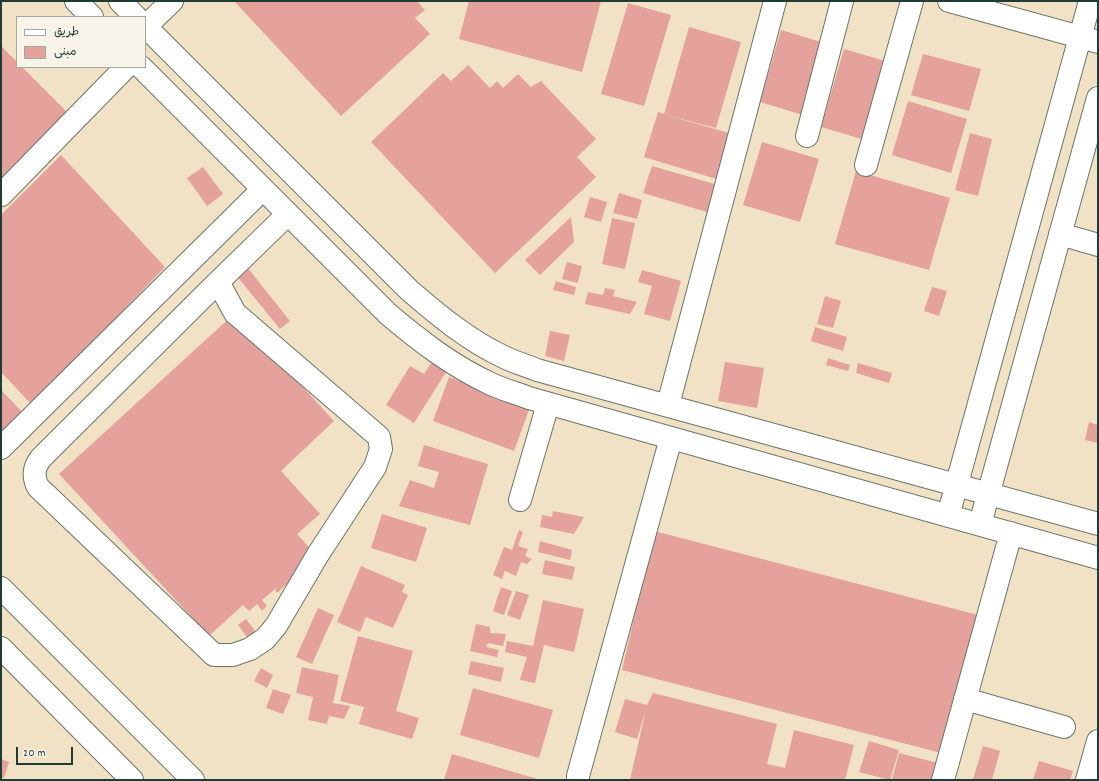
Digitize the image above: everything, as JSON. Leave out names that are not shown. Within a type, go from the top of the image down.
[{"type":"street","points":[[76,1],[91,16]]},
{"type":"street","points":[[120,1],[135,16]]},
{"type":"street","points":[[146,25],[172,1]]},
{"type":"street","points":[[668,406],[775,1]]},
{"type":"street","points":[[807,136],[842,1]]},
{"type":"street","points":[[866,164],[912,1]]},
{"type":"street","points":[[949,1],[1012,9],[1089,40]]},
{"type":"street","points":[[948,516],[1089,40],[1090,1]]},
{"type":"street","points":[[146,27],[409,290],[438,315],[469,337],[502,356],[537,370],[1098,524]]},
{"type":"street","points":[[1,195],[125,68]]},
{"type":"street","points":[[143,68],[388,314],[419,340],[453,364],[490,384],[548,404],[1098,558]]},
{"type":"street","points":[[980,524],[1098,98]]},
{"type":"street","points":[[1,448],[263,189]]},
{"type":"street","points":[[218,282],[235,313],[380,437],[381,449],[375,467],[317,556],[276,626],[265,639],[250,649],[232,655],[214,655],[38,487],[34,475],[40,458],[218,282],[288,214]]},
{"type":"street","points":[[1060,234],[1098,245]]},
{"type":"street","points":[[520,500],[548,404]]},
{"type":"street","points":[[578,780],[672,438]]},
{"type":"street","points":[[943,780],[1011,533]]},
{"type":"street","points":[[1,588],[193,780]]},
{"type":"street","points":[[1,648],[132,780]]},
{"type":"street","points":[[965,699],[1064,727]]},
{"type":"street","points":[[1087,780],[1098,742]]},
{"type":"building","points":[[234,1],[417,1],[425,10],[415,18],[430,34],[341,116]]},
{"type":"building","points":[[469,1],[601,1],[582,72],[459,39]]},
{"type":"building","points":[[628,3],[671,15],[644,106],[601,94]]},
{"type":"building","points":[[689,27],[741,42],[716,128],[666,115],[736,135],[723,181],[644,157],[658,112],[664,114]]},
{"type":"building","points":[[781,30],[828,44],[806,116],[760,102]]},
{"type":"building","points":[[1,46],[16,61],[16,68],[23,68],[71,116],[1,185]]},
{"type":"building","points":[[844,49],[892,63],[868,141],[821,127]]},
{"type":"building","points":[[923,54],[981,69],[969,111],[911,95]]},
{"type":"building","points":[[468,65],[490,88],[497,81],[503,88],[518,74],[531,87],[541,81],[596,139],[577,157],[596,177],[495,273],[371,142],[443,73],[451,81]]},
{"type":"building","points":[[908,101],[967,119],[951,173],[892,155]]},
{"type":"building","points":[[970,133],[992,139],[978,196],[955,190]]},
{"type":"building","points":[[762,142],[819,159],[800,222],[743,205]]},
{"type":"building","points":[[61,155],[165,267],[32,405],[1,372],[1,215]]},
{"type":"building","points":[[652,166],[725,187],[717,215],[643,193]]},
{"type":"building","points":[[203,167],[223,194],[207,206],[187,178]]},
{"type":"building","points":[[856,171],[950,198],[929,270],[835,244]]},
{"type":"building","points":[[619,193],[642,200],[637,219],[613,213]]},
{"type":"building","points":[[590,197],[607,202],[601,222],[584,217]]},
{"type":"building","points":[[571,217],[574,242],[540,275],[525,260]]},
{"type":"building","points":[[612,218],[635,223],[625,269],[602,264]]},
{"type":"building","points":[[567,262],[582,266],[578,283],[562,279]]},
{"type":"building","points":[[247,267],[290,321],[280,329],[236,275]]},
{"type":"building","points":[[642,270],[681,281],[670,321],[644,314],[652,286],[638,282]]},
{"type":"building","points":[[556,281],[576,287],[574,295],[553,290]]},
{"type":"building","points":[[932,287],[947,291],[939,316],[924,311]]},
{"type":"building","points":[[605,288],[615,290],[613,296],[637,302],[630,314],[585,304],[588,292],[603,295]]},
{"type":"building","points":[[825,296],[841,301],[833,328],[817,324]]},
{"type":"building","points":[[235,313],[334,421],[281,471],[320,514],[297,534],[317,556],[277,593],[275,589],[262,600],[267,606],[262,611],[257,604],[249,611],[243,605],[209,636],[59,474]]},
{"type":"building","points":[[815,327],[847,337],[843,351],[811,341]]},
{"type":"building","points":[[550,331],[570,335],[564,361],[545,356]]},
{"type":"building","points":[[828,358],[850,365],[848,371],[826,365]]},
{"type":"building","points":[[725,362],[764,368],[757,408],[718,401]]},
{"type":"building","points":[[431,363],[446,372],[414,423],[386,405],[410,366],[424,374]]},
{"type":"building","points":[[858,363],[892,373],[889,383],[856,373]]},
{"type":"building","points":[[449,377],[530,407],[514,451],[433,421]]},
{"type":"building","points":[[1,390],[24,414],[1,435]]},
{"type":"building","points":[[1089,422],[1098,425],[1098,443],[1085,440]]},
{"type":"building","points":[[424,445],[488,464],[470,525],[399,506],[410,480],[434,488],[439,472],[418,466]]},
{"type":"building","points":[[553,511],[584,517],[574,534],[540,527],[542,515],[552,517]]},
{"type":"building","points":[[382,514],[427,528],[416,562],[371,548]]},
{"type":"building","points":[[519,530],[523,532],[518,546],[528,549],[525,556],[532,559],[527,564],[521,562],[516,576],[505,571],[502,579],[493,575],[504,547],[512,550]]},
{"type":"building","points":[[654,531],[982,616],[941,753],[622,670]]},
{"type":"building","points":[[540,541],[572,550],[570,560],[538,552]]},
{"type":"building","points":[[545,560],[575,567],[572,580],[542,574]]},
{"type":"building","points":[[361,566],[405,585],[402,592],[408,595],[393,628],[366,617],[360,632],[337,622]]},
{"type":"building","points":[[501,587],[512,591],[504,615],[493,611]]},
{"type":"building","points":[[516,591],[529,595],[520,620],[507,615]]},
{"type":"building","points":[[543,600],[584,609],[574,652],[544,645],[535,683],[520,680],[527,657],[505,652],[507,641],[533,646]]},
{"type":"building","points":[[318,608],[334,615],[312,664],[296,657]]},
{"type":"building","points":[[246,619],[258,635],[250,641],[238,625]]},
{"type":"building","points":[[476,624],[490,627],[490,633],[506,634],[503,646],[488,643],[486,647],[499,650],[497,657],[470,651]]},
{"type":"building","points":[[358,636],[413,651],[396,711],[419,718],[412,739],[359,724],[364,707],[340,701]]},
{"type":"building","points":[[471,661],[504,668],[501,682],[468,674]]},
{"type":"building","points":[[302,667],[339,675],[333,703],[350,706],[344,719],[329,716],[327,724],[308,720],[313,697],[296,693]]},
{"type":"building","points":[[261,668],[273,675],[267,688],[254,681]]},
{"type":"building","points":[[473,688],[553,710],[539,758],[460,735]]},
{"type":"building","points":[[273,689],[291,695],[283,714],[266,708]]},
{"type":"building","points":[[653,693],[777,724],[767,764],[785,768],[794,730],[854,745],[845,780],[630,780],[646,709],[637,739],[615,732],[625,699],[647,705]]},
{"type":"building","points":[[869,741],[899,750],[890,780],[859,772]]},
{"type":"building","points":[[983,746],[1000,751],[992,780],[973,779]]},
{"type":"building","points":[[899,753],[942,764],[938,780],[892,780]]},
{"type":"building","points":[[452,754],[541,780],[444,780]]},
{"type":"building","points":[[1,759],[9,762],[4,778],[1,777]]},
{"type":"building","points":[[1039,761],[1073,771],[1070,780],[1033,780]]}]
